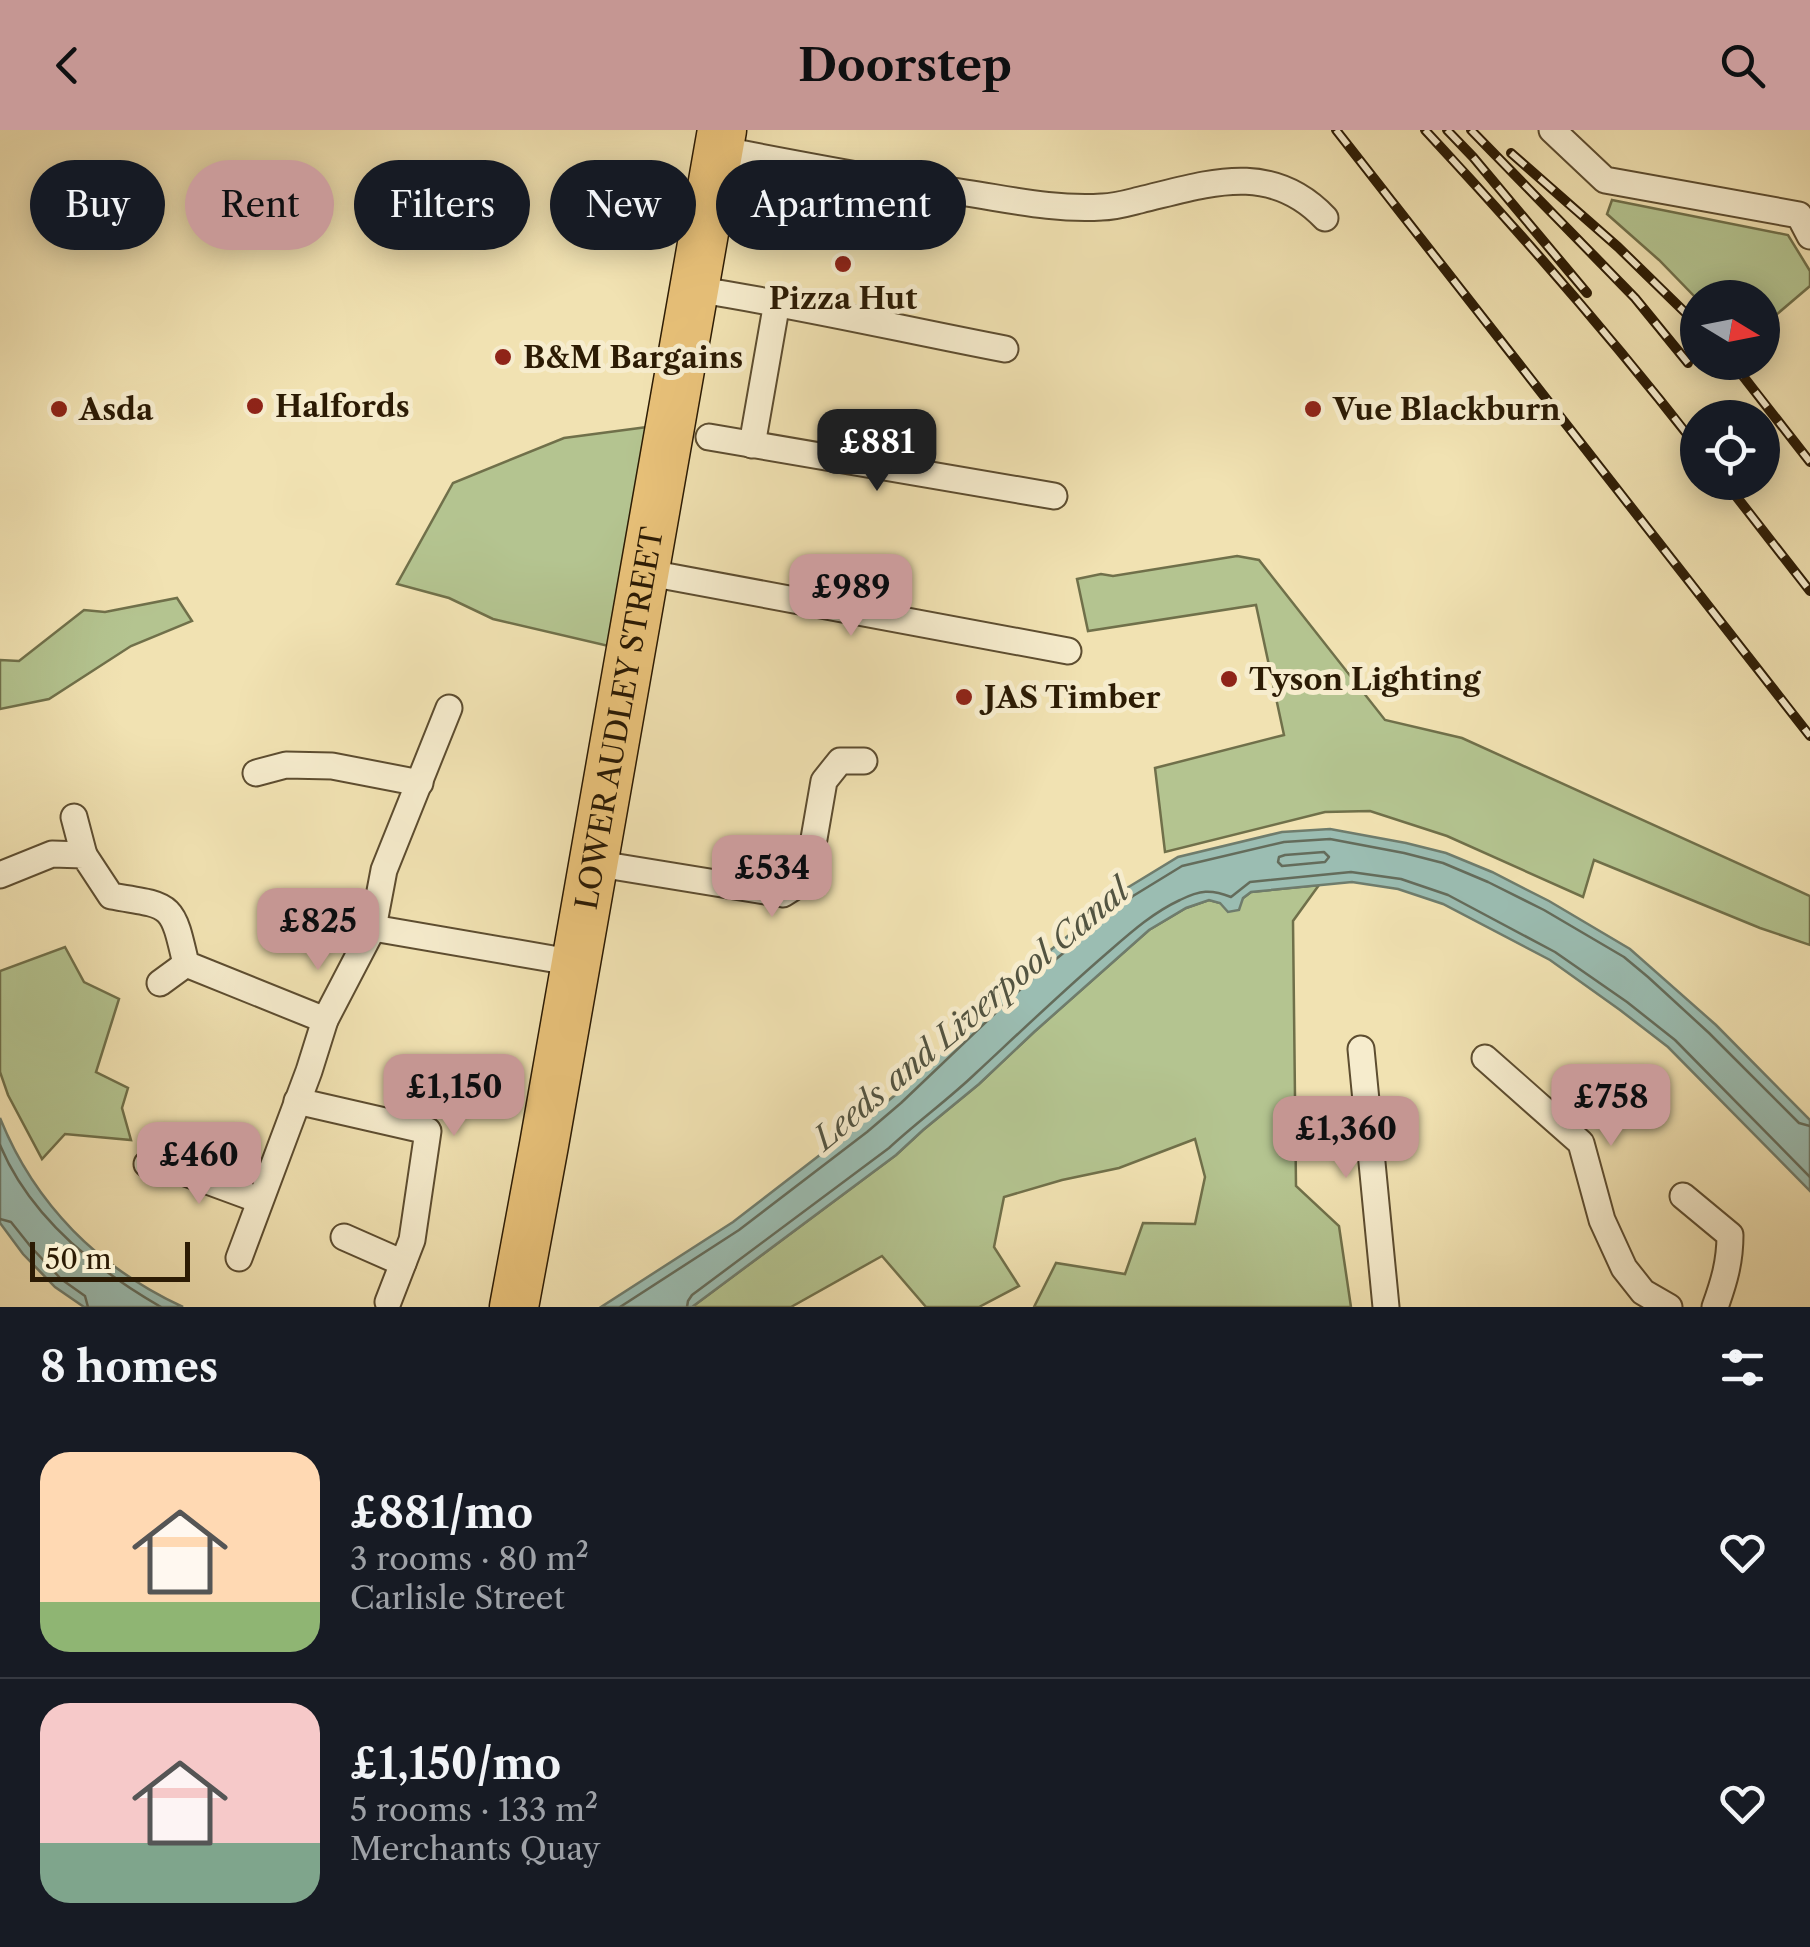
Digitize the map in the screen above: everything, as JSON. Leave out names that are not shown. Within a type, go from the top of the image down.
[{"type":"highway","name":"LOWER AUDLEY STREET","points":[[514,1307],[720,140]]},
{"type":"street","points":[[1552,130],[1604,180],[1804,226]]},
{"type":"street","points":[[720,140],[905,184],[1061,208],[1107,208],[1222,180],[1255,180],[1310,202],[1324,218]]},
{"type":"street","points":[[694,289],[1005,349]]},
{"type":"street","points":[[752,445],[777,302]]},
{"type":"street","points":[[710,437],[1054,496]]},
{"type":"street","points":[[644,572],[1068,651]]},
{"type":"street","points":[[240,1258],[325,1020],[373,928],[384,870],[448,708]]},
{"type":"street","points":[[594,863],[783,894],[806,879],[824,781],[840,761],[864,760]]},
{"type":"street","points":[[256,773],[286,765],[332,766],[420,783]]},
{"type":"street","points":[[74,817],[84,855],[112,896],[158,904],[176,920],[186,964]]},
{"type":"street","points":[[1,872],[52,854],[84,855]]},
{"type":"street","points":[[373,928],[576,963]]},
{"type":"street","points":[[186,964],[325,1020]]},
{"type":"street","points":[[160,983],[186,964]]},
{"type":"street","points":[[1361,1049],[1386,1307]]},
{"type":"street","points":[[1484,1058],[1582,1143],[1602,1220],[1637,1300],[1669,1307]]},
{"type":"street","points":[[297,1101],[428,1132],[412,1240],[388,1302]]},
{"type":"street","points":[[147,1164],[161,1164],[260,1200]]},
{"type":"street","points":[[1683,1196],[1730,1235],[1730,1260],[1714,1307]]},
{"type":"street","points":[[344,1237],[403,1264]]},
{"type":"green space","points":[[1612,200],[1788,235],[1810,271],[1810,286],[1780,312],[1780,280],[1680,282],[1607,214]]},
{"type":"green space","points":[[670,424],[630,651],[493,619],[449,598],[397,584],[453,483],[564,438]]},
{"type":"green space","points":[[1237,556],[1259,560],[1385,720],[1462,738],[1810,896],[1810,945],[1594,860],[1583,897],[1447,836],[1370,811],[1325,812],[1165,852],[1155,768],[1284,735],[1256,605],[1088,631],[1077,579]]},
{"type":"green space","points":[[177,598],[192,621],[131,646],[49,699],[0,709],[0,660],[19,661],[84,610],[105,612]]},
{"type":"green space","points":[[1319,885],[1293,921],[1296,1186],[1339,1226],[1351,1307],[1034,1307],[1056,1263],[1125,1274],[1143,1223],[1195,1224],[1205,1177],[1195,1139],[1119,1168],[1004,1197],[994,1247],[1019,1286],[979,1307],[926,1307],[882,1256],[791,1307],[692,1307],[896,1155],[1149,930],[1186,908],[1209,900],[1220,903],[1251,892]]},
{"type":"green space","points":[[65,947],[84,982],[119,999],[96,1072],[128,1088],[122,1108],[131,1140],[65,1134],[42,1159],[0,1072],[0,971]]},
{"type":"water","points":[[1330,829],[1446,853],[1549,901],[1630,949],[1716,1025],[1810,1120],[1810,1191],[1668,1047],[1550,960],[1443,904],[1398,889],[1352,882],[1251,892],[1243,898],[1239,910],[1228,912],[1220,903],[1209,900],[1186,908],[1149,930],[896,1155],[692,1307],[601,1307],[733,1222],[860,1124],[1021,974],[1127,888],[1178,857],[1282,832]]},
{"type":"water","points":[[0,1118],[32,1179],[73,1230],[124,1273],[183,1307],[84,1307],[55,1287],[23,1254],[0,1223]]},
{"type":"railway","points":[[1336,130],[1810,736]]},
{"type":"railway","points":[[1425,130],[1565,286],[1680,426]]},
{"type":"railway","points":[[1447,130],[1587,293]]},
{"type":"railway","points":[[1471,130],[1635,298],[1680,353]]},
{"type":"railway","points":[[1511,153],[1680,307]]},
{"type":"railway","points":[[1746,380],[1810,462]]},
{"type":"railway","points":[[1739,500],[1810,591]]},
{"type":"place","name":"Pizza Hut","points":[[843,264]]},
{"type":"place","name":"B&M Bargains","points":[[503,357]]},
{"type":"place","name":"Halfords","points":[[255,406]]},
{"type":"place","name":"Asda","points":[[59,409]]},
{"type":"place","name":"Vue Blackburn","points":[[1313,409]]},
{"type":"place","name":"Tyson Lighting","points":[[1229,679]]},
{"type":"place","name":"JAS Timber","points":[[964,697]]},
{"type":"water label","name":"Leeds and Liverpool Canal","points":[[971,1014]]}]
